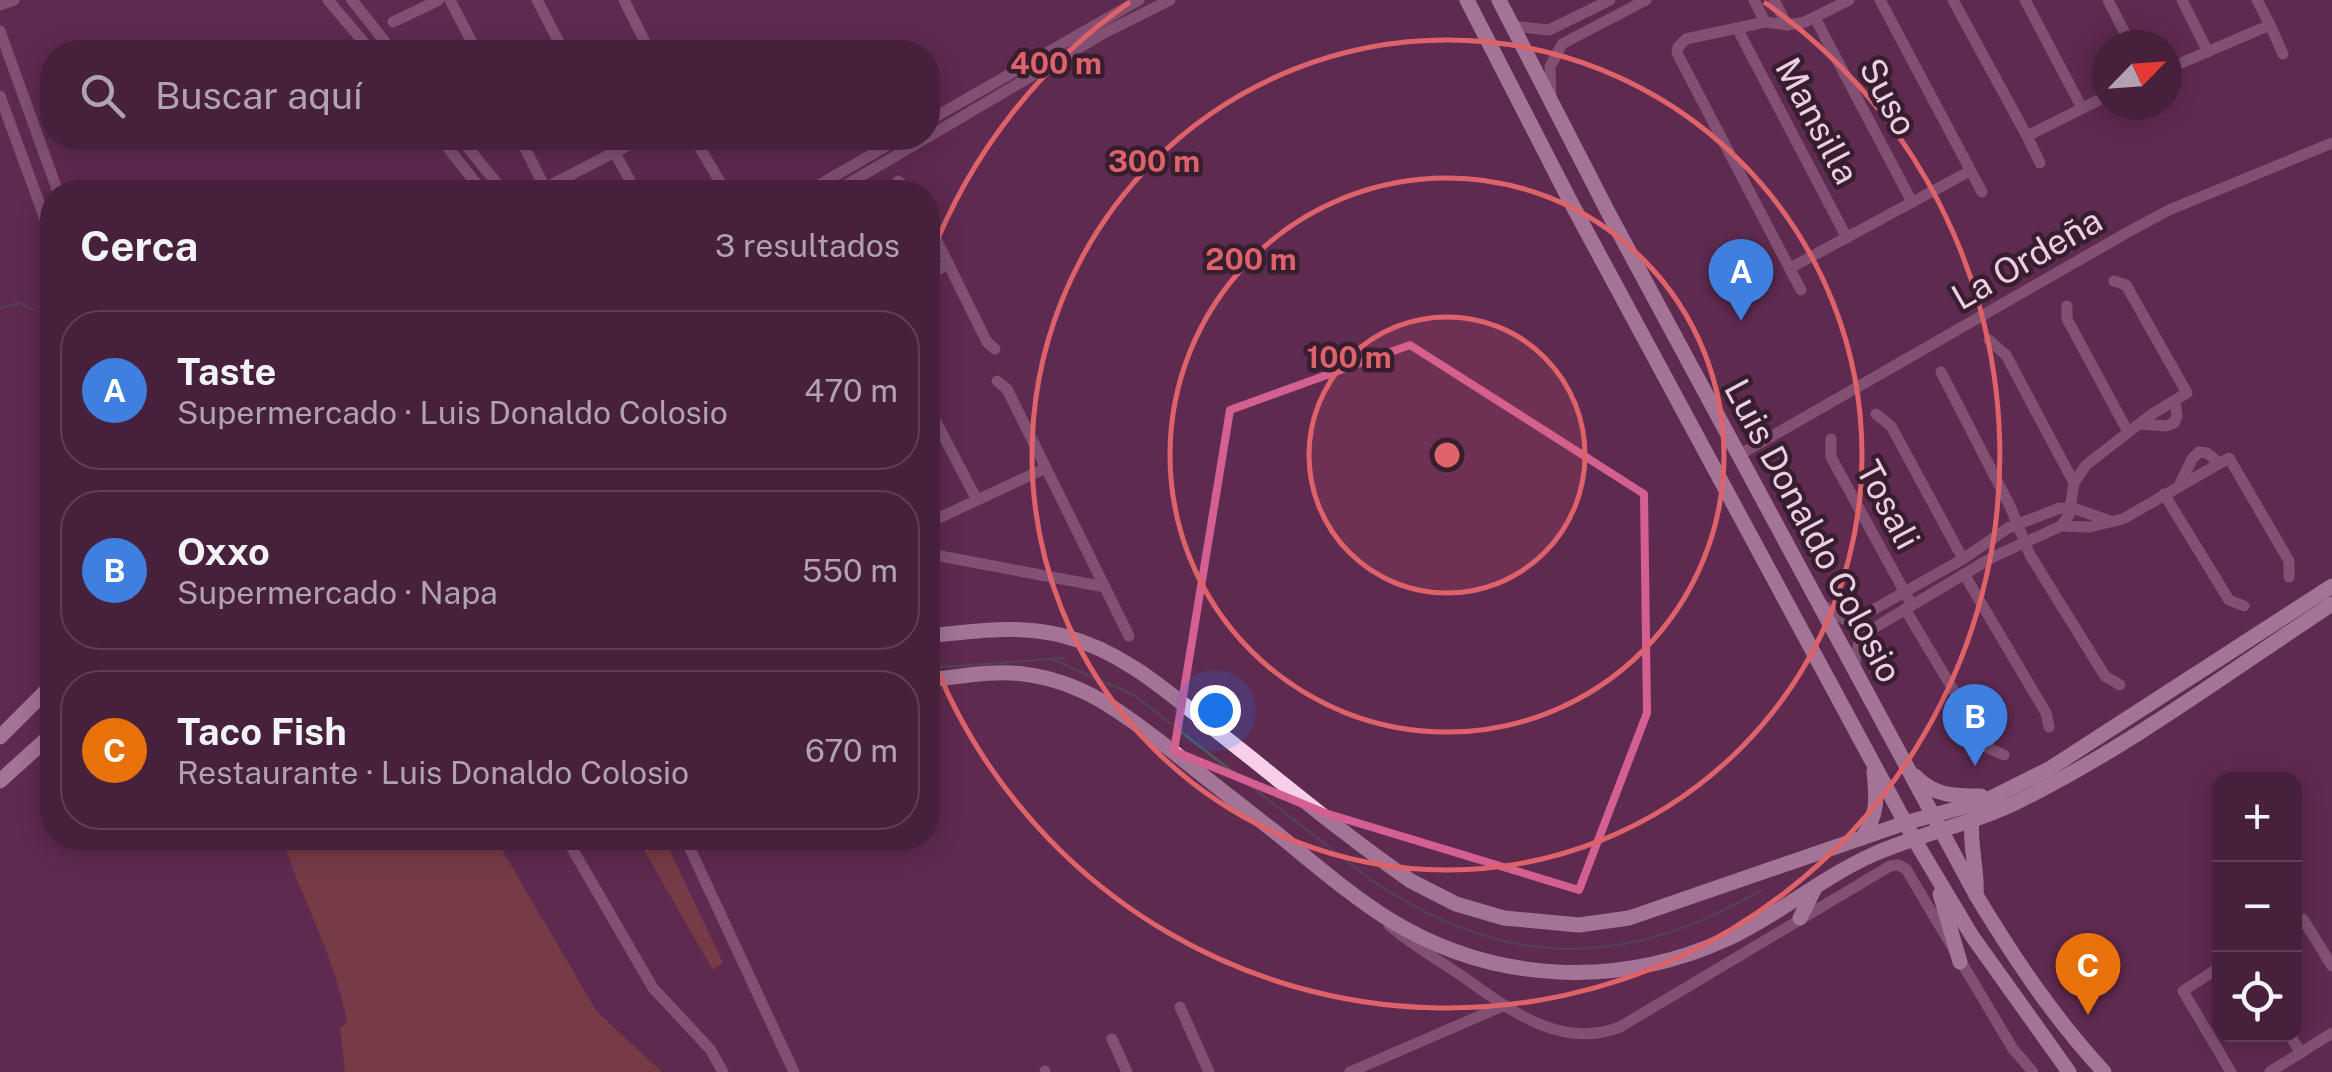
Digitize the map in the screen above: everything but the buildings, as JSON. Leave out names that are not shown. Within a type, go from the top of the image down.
[{"type":"main road","name":"Luis Donaldo Colosio","points":[[1467,0],[1568,197],[1905,823],[1972,936],[2069,1072]]},
{"type":"main road","name":"Luis Donaldo Colosio","points":[[1499,0],[1976,895],[2021,967],[2104,1072]]},
{"type":"main road","points":[[1568,197],[1588,215],[1610,214]]},
{"type":"main road","points":[[1744,526],[1755,515],[1773,518]]},
{"type":"main road","points":[[940,679],[1018,673],[1052,679],[1099,697],[1364,902],[1415,934],[1470,957],[1529,970],[1617,972],[1705,948],[1814,890],[1854,864],[1914,839],[1936,824],[2049,770],[2332,586]]},
{"type":"main road","points":[[940,635],[1022,629],[1082,642],[1120,658],[1154,680],[1400,874],[1456,904],[1504,918],[1579,925],[1628,918],[1905,823],[1972,820],[2016,803],[2067,776],[2332,604]]},
{"type":"main road","points":[[2169,692],[2210,685]]},
{"type":"main road","points":[[2160,717],[2169,692]]},
{"type":"main road","points":[[0,738],[40,697]]},
{"type":"main road","points":[[0,781],[40,745]]},
{"type":"main road","points":[[1862,838],[1876,815],[1878,802],[1873,763]]},
{"type":"main road","points":[[1905,765],[1939,794],[2005,793]]},
{"type":"main road","points":[[1972,820],[1976,895]]},
{"type":"main road","points":[[1931,866],[1960,962]]},
{"type":"main road","points":[[1800,918],[1814,890]]},
{"type":"main road","points":[[1452,970],[1456,962],[1470,957]]},
{"type":"street","points":[[0,5],[14,0]]},
{"type":"street","points":[[392,22],[440,0]]},
{"type":"street","points":[[450,0],[471,40]]},
{"type":"street","points":[[537,0],[558,40]]},
{"type":"street","points":[[624,0],[644,40]]},
{"type":"street","points":[[940,125],[1100,28],[1139,0]]},
{"type":"street","points":[[1100,28],[1170,0]]},
{"type":"street","points":[[1513,26],[1549,30],[1610,0]]},
{"type":"street","points":[[1551,98],[1550,67],[1562,44],[1646,0]]},
{"type":"street","points":[[1754,0],[1766,22]]},
{"type":"street","points":[[1774,0],[1787,25]]},
{"type":"street","points":[[1801,290],[1677,53],[1686,39],[1766,22],[1787,25],[1815,18],[1849,0]]},
{"type":"street","points":[[1880,0],[1982,192]]},
{"type":"street","points":[[1953,0],[2040,163]]},
{"type":"street","points":[[2025,0],[2082,108]]},
{"type":"street","points":[[2108,0],[2124,30]]},
{"type":"street","points":[[2182,0],[2208,52]]},
{"type":"street","points":[[2257,0],[2283,54]]},
{"type":"street","points":[[331,1],[362,40]]},
{"type":"street","points":[[346,20],[359,3],[385,40]]},
{"type":"street","name":"Suso","points":[[1815,18],[1912,202]]},
{"type":"street","points":[[2182,63],[2270,26]]},
{"type":"street","name":"Mansilla","points":[[1738,30],[1847,238]]},
{"type":"street","points":[[0,31],[40,142]]},
{"type":"street","points":[[0,96],[40,205]]},
{"type":"street","points":[[2027,136],[2092,103]]},
{"type":"street","points":[[940,119],[947,118]]},
{"type":"street","name":"La Ordeña","points":[[1739,454],[2155,218],[2332,143]]},
{"type":"street","points":[[43,150],[54,180]]},
{"type":"street","points":[[450,150],[474,180]]},
{"type":"street","points":[[470,150],[494,180]]},
{"type":"street","points":[[526,150],[542,180]]},
{"type":"street","points":[[565,180],[618,150]]},
{"type":"street","points":[[701,150],[719,180]]},
{"type":"street","points":[[828,180],[879,150]]},
{"type":"street","points":[[854,180],[905,150]]},
{"type":"street","points":[[614,152],[629,180]]},
{"type":"street","points":[[1790,268],[1970,170]]},
{"type":"street","points":[[940,246],[987,342],[995,349]]},
{"type":"street","points":[[940,269],[949,264]]},
{"type":"street","points":[[2061,526],[2070,508],[2074,482],[2086,465],[2186,394],[2187,388],[2126,285],[2114,281]]},
{"type":"street","points":[[2067,306],[2067,319],[2128,432]]},
{"type":"street","points":[[1988,340],[2006,356],[2074,482]]},
{"type":"street","points":[[1941,372],[2024,542],[2105,676],[2120,685]]},
{"type":"street","points":[[997,382],[1007,389],[1128,636]]},
{"type":"street","points":[[2140,424],[2174,423],[2174,401]]},
{"type":"street","points":[[1876,414],[1891,426],[1963,559]]},
{"type":"street","points":[[940,430],[977,500]]},
{"type":"street","name":"Tosali","points":[[1831,439],[1831,457],[1908,602],[1988,748],[2004,755]]},
{"type":"street","points":[[2180,485],[2199,452],[2218,462]]},
{"type":"street","points":[[1816,601],[1844,618],[1855,620],[1908,602],[2061,526],[2089,526],[2129,516],[2230,458],[2288,561],[2290,577]]},
{"type":"street","points":[[940,518],[1046,468]]},
{"type":"street","points":[[2164,494],[2229,600],[2244,606]]},
{"type":"street","points":[[1854,668],[1860,641],[1990,538],[2060,508],[2110,521]]},
{"type":"street","points":[[940,563],[1105,588]]},
{"type":"street","points":[[1964,574],[2046,713],[2049,727]]},
{"type":"street","points":[[573,850],[654,988],[710,1049],[723,1072]]},
{"type":"street","points":[[691,850],[794,1072]]},
{"type":"street","points":[[1364,902],[1400,934],[1528,1021],[1555,1031],[1583,1034],[1612,1030],[1897,864],[1906,869],[2013,1049],[2033,1072]]},
{"type":"street","points":[[2302,918],[2332,966]]},
{"type":"street","points":[[2212,971],[2182,991],[2212,1041]]},
{"type":"street","points":[[1350,1072],[1505,1006]]},
{"type":"street","points":[[1180,1008],[1209,1072]]},
{"type":"street","points":[[2272,1072],[2331,1037]]},
{"type":"street","points":[[1112,1039],[1127,1072]]},
{"type":"street","points":[[2213,1042],[2231,1072]]},
{"type":"street","points":[[2294,1042],[2300,1053]]},
{"type":"highlighted area","points":[[1410,345],[1644,494],[1647,713],[1579,890],[1325,813],[1174,751],[1230,410]]},
{"type":"shaded area","points":[[286,850],[502,850],[597,1012],[662,1072],[345,1072],[340,1028],[347,1023],[342,999]]},
{"type":"shaded area","points":[[644,850],[669,850],[723,963],[713,970]]},
{"type":"waterway","points":[[0,308],[20,303],[34,310]]},
{"type":"waterway","points":[[940,667],[1064,658]]},
{"type":"waterway","points":[[1051,659],[1134,695],[1371,880],[1446,922],[1484,936],[1561,949],[1601,947],[1685,927],[1762,890]]},
{"type":"place","name":"Taste","points":[[1741,321]]},
{"type":"place","name":"Oxxo","points":[[1975,766]]},
{"type":"place","name":"Taco Fish","points":[[2088,1015]]}]
